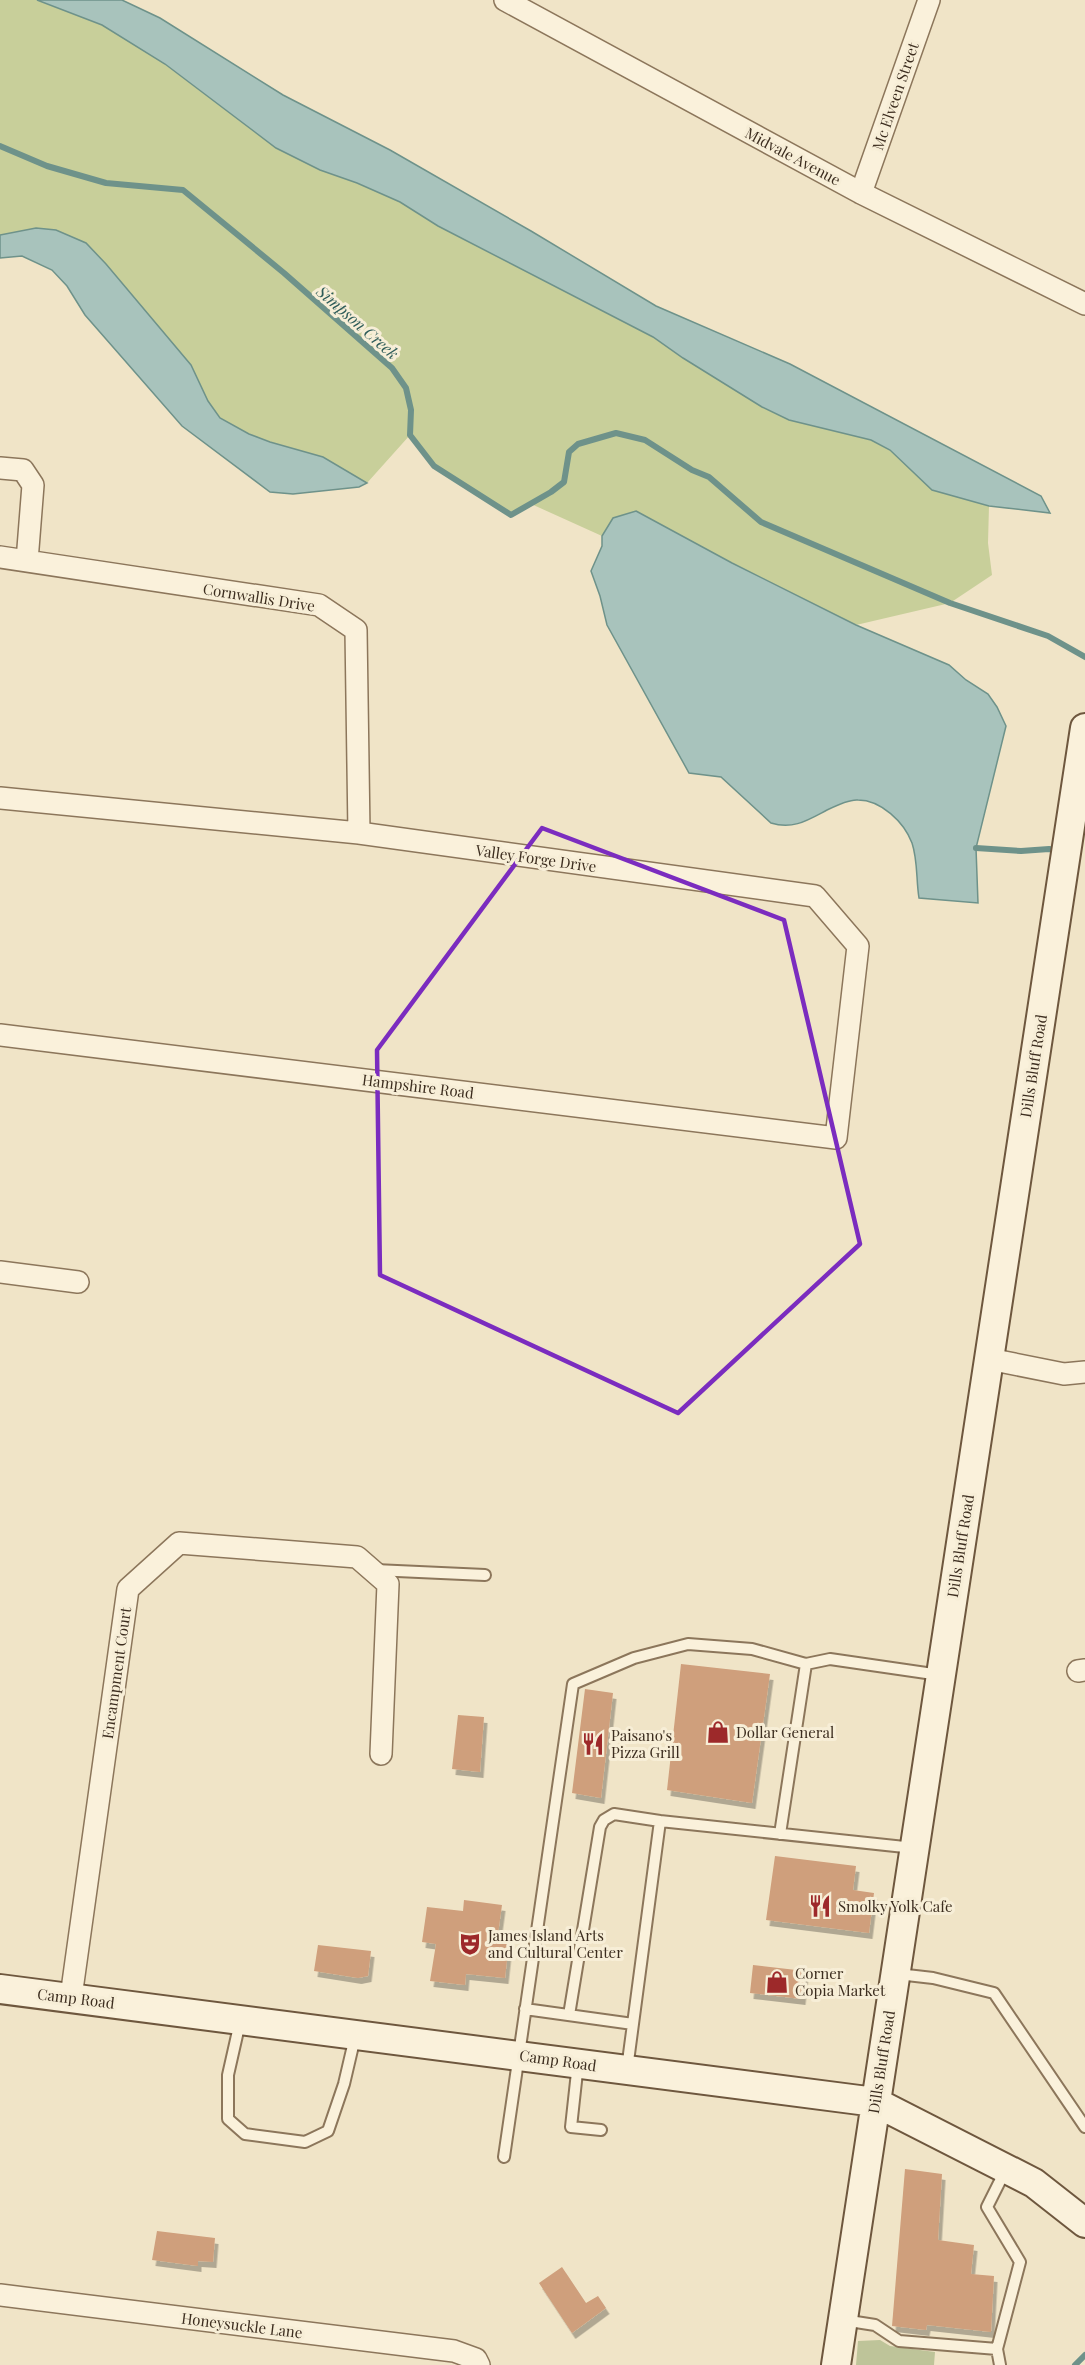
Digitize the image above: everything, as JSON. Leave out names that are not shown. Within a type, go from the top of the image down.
[{"type":"street","name":"Mc Elveen Street","points":[[861,193],[929,0]]},
{"type":"street","name":"Midvale Avenue","points":[[513,2],[861,193],[1085,304]]},
{"type":"street","points":[[0,468],[23,470],[33,485],[27,561]]},
{"type":"street","name":"Cornwallis Drive","points":[[0,557],[319,605],[356,630],[359,833]]},
{"type":"street","name":"Dills Bluff Road","points":[[836,2365],[1085,728]]},
{"type":"street","name":"Valley Forge Drive","points":[[0,798],[359,833],[815,896],[858,946],[836,1138]]},
{"type":"street","name":"Hampshire Road","points":[[0,1035],[836,1138]]},
{"type":"street","points":[[0,1272],[78,1282]]},
{"type":"street","points":[[988,1359],[1064,1374],[1085,1372]]},
{"type":"street","name":"Encampment Court","points":[[71,1997],[128,1589],[179,1543],[357,1557],[388,1584],[381,1754]]},
{"type":"street","name":"Camp Road","points":[[0,1989],[875,2102],[1034,2183],[1085,2223]]},
{"type":"street","name":"Honeysuckle Lane","points":[[0,2295],[454,2351],[476,2359],[478,2365]]},
{"type":"lane","points":[[372,1569],[485,1575]]},
{"type":"lane","points":[[504,2157],[573,1684],[634,1658],[688,1644],[752,1649],[806,1664],[830,1659],[940,1675]]},
{"type":"lane","points":[[780,1834],[806,1664]]},
{"type":"lane","points":[[569,2015],[600,1827],[604,1820],[614,1814],[914,1848]]},
{"type":"lane","points":[[627,2070],[660,1821]]},
{"type":"lane","points":[[894,1974],[933,1978],[994,1993],[1085,2127]]},
{"type":"lane","points":[[525,2009],[633,2024]]},
{"type":"lane","points":[[241,2019],[228,2075],[228,2120],[245,2134],[255,2136],[305,2142],[328,2131],[344,2084],[356,2034]]},
{"type":"lane","points":[[578,2063],[572,2127],[601,2130]]},
{"type":"lane","points":[[1000,2365],[997,2349],[1020,2262],[987,2207],[1006,2169]]},
{"type":"lane","points":[[842,2320],[875,2325],[899,2341],[997,2349]]},
{"type":"highlighted area","points":[[542,828],[784,920],[860,1244],[678,1413],[380,1275],[377,1050]]},
{"type":"green space","points":[[0,0],[37,0],[102,25],[165,64],[276,148],[320,170],[400,202],[438,226],[653,337],[683,358],[789,420],[871,440],[890,450],[932,490],[989,506],[988,543],[992,575],[950,603],[856,625],[732,563],[636,511],[613,518],[602,536],[529,503],[511,515],[434,466],[410,435],[367,483],[323,457],[270,442],[249,434],[220,418],[208,401],[191,365],[86,243],[36,228],[0,235]]},
{"type":"green space","points":[[880,2340],[890,2346],[935,2352],[934,2365],[856,2365],[858,2341]]},
{"type":"water","points":[[37,0],[122,0],[160,18],[283,95],[390,150],[656,306],[790,364],[1041,496],[1050,513],[989,506],[932,490],[890,450],[871,440],[789,420],[762,407],[653,337],[438,226],[400,202],[320,170],[276,148],[165,64],[102,25]]},
{"type":"water","points":[[36,228],[56,230],[86,243],[191,365],[208,401],[220,418],[249,434],[270,442],[323,457],[367,483],[359,487],[293,494],[270,492],[182,426],[85,315],[67,286],[52,270],[22,256],[0,258],[0,235]]},
{"type":"water","points":[[636,511],[732,563],[856,625],[949,665],[966,680],[988,694],[1006,726],[976,848],[978,903],[919,898],[912,843],[897,820],[875,804],[867,801],[850,801],[800,823],[779,825],[771,823],[721,777],[689,773],[607,625],[591,571],[602,546],[602,536],[613,518]]},
{"type":"building","name":"Dollar General","points":[[681,1664],[770,1674],[752,1803],[667,1790]]},
{"type":"building","name":"Paisano's Pizza Grill","points":[[585,1689],[613,1693],[601,1798],[572,1793]]},
{"type":"building","points":[[458,1715],[484,1717],[480,1772],[452,1769]]},
{"type":"building","name":"Smolky Yolk Cafe","points":[[775,1856],[856,1866],[853,1890],[874,1893],[869,1933],[766,1920]]},
{"type":"building","name":"James Island Arts and Cultural Center","points":[[464,1900],[502,1905],[497,1941],[509,1942],[505,1978],[466,1974],[465,1985],[430,1981],[436,1944],[422,1942],[427,1907],[463,1911]]},
{"type":"building","points":[[318,1945],[371,1951],[368,1976],[358,1978],[314,1971]]},
{"type":"building","name":"Corner Copia Market","points":[[753,1965],[805,1971],[802,1999],[750,1993]]},
{"type":"building","points":[[905,2169],[942,2174],[938,2240],[974,2245],[971,2274],[994,2276],[991,2332],[927,2325],[926,2330],[892,2326]]},
{"type":"building","points":[[157,2231],[215,2238],[213,2262],[198,2261],[198,2266],[152,2260]]},
{"type":"building","points":[[562,2267],[586,2303],[598,2296],[606,2308],[572,2333],[539,2283]]},
{"type":"waterway","name":"Simpson Creek","points":[[0,146],[47,166],[106,183],[183,190],[284,273],[392,368],[406,388],[411,410],[410,435],[434,466],[511,515],[564,482],[569,452],[578,444],[616,433],[645,440],[692,470],[709,477],[761,522],[950,603],[1048,636],[1085,657]]},
{"type":"waterway","name":"Simpson Creek","points":[[976,848],[1021,851],[1058,850]]},
{"type":"waterway","name":"Simpson Creek","points":[[1075,2365],[1085,2355]]},
{"type":"place","name":"Dollar General","points":[[718,1732]]},
{"type":"place","name":"Paisano's Pizza Grill","points":[[593,1744]]},
{"type":"place","name":"Smolky Yolk Cafe","points":[[820,1906]]},
{"type":"place","name":"James Island Arts and Cultural Center","points":[[470,1944]]},
{"type":"place","name":"Corner Copia Market","points":[[777,1982]]}]
